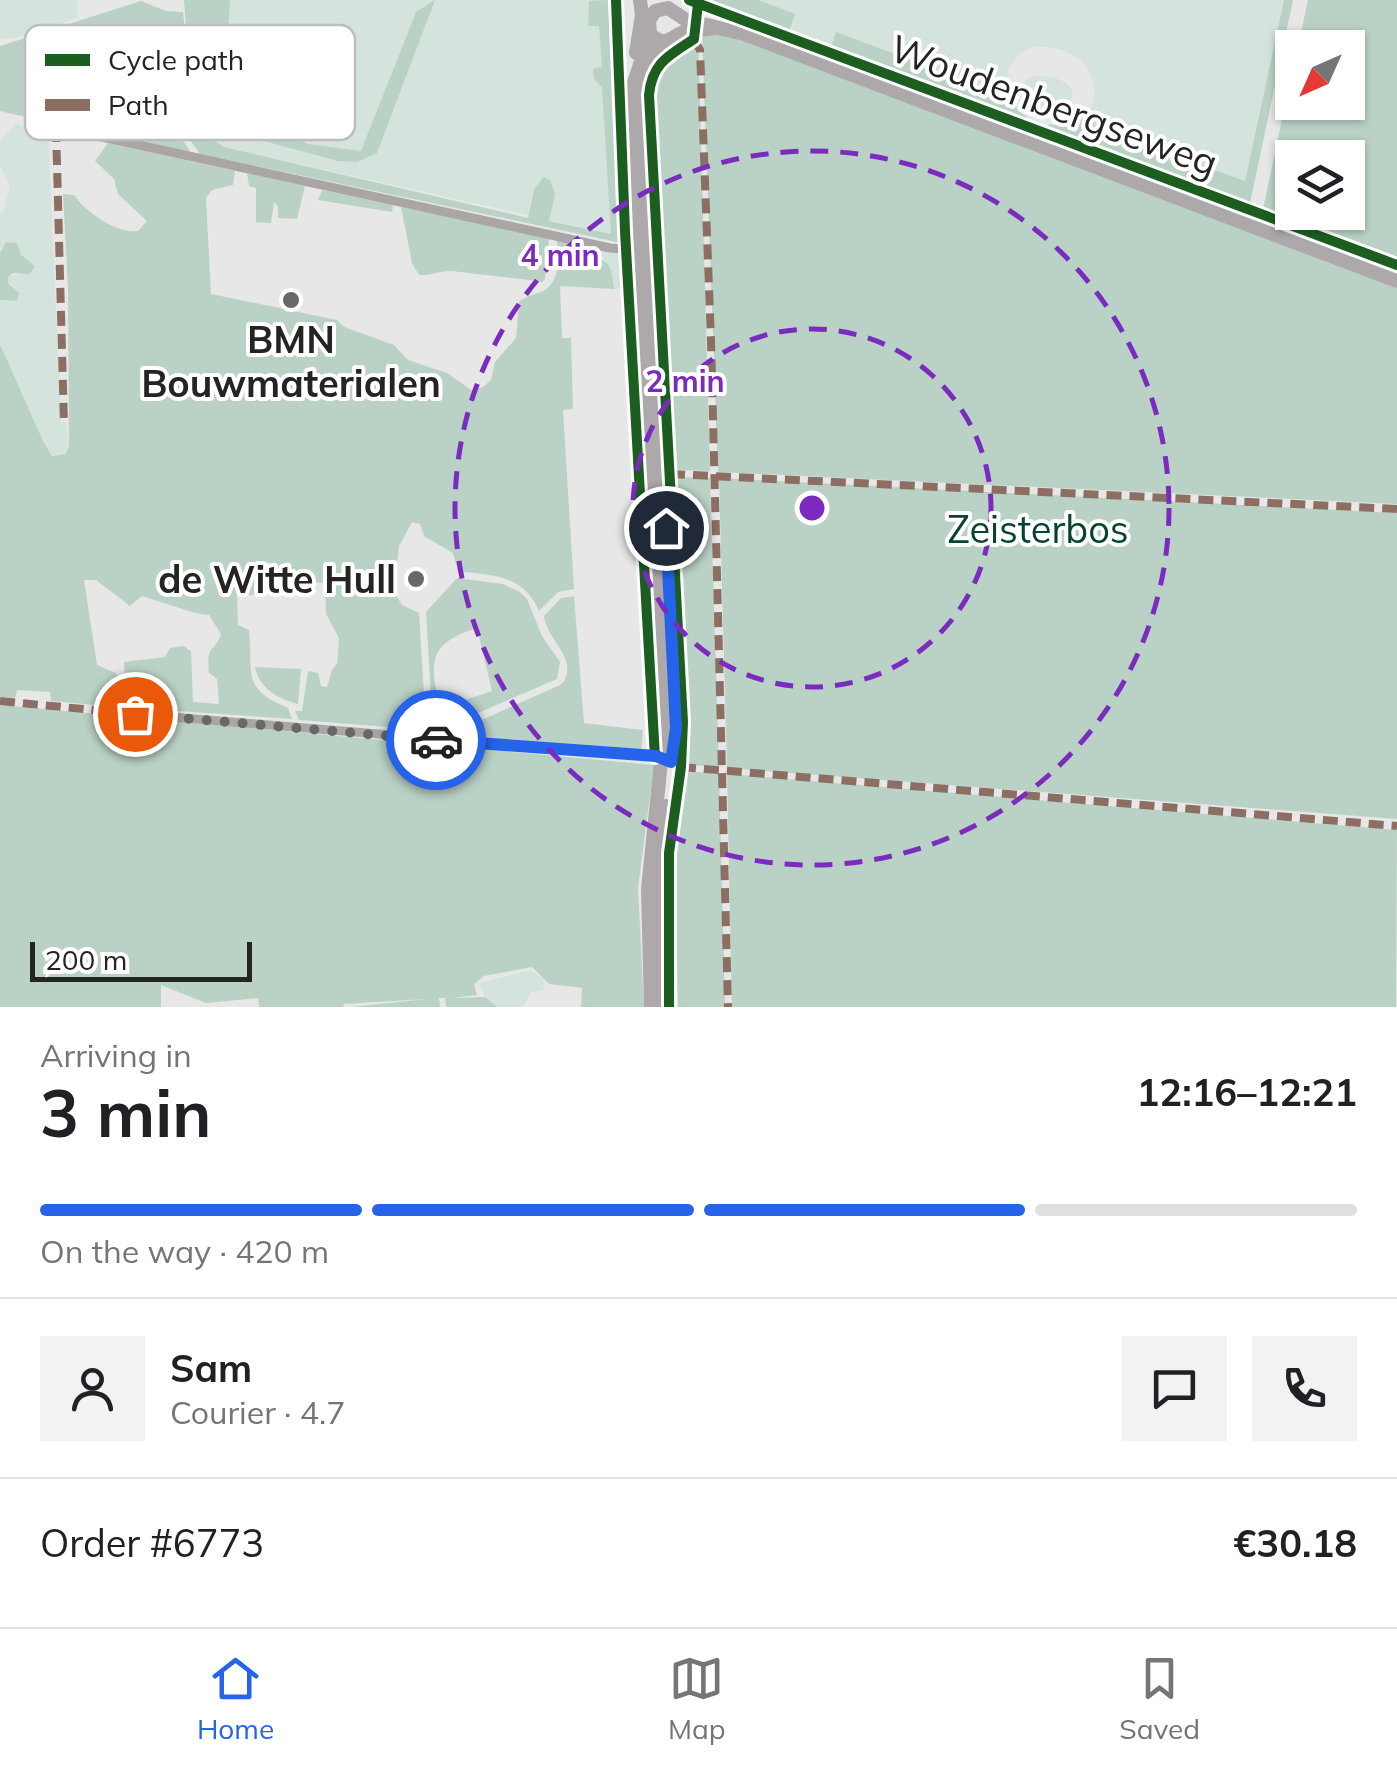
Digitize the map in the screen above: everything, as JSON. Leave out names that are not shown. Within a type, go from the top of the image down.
[{"type":"main road","points":[[638,251],[642,83],[657,38],[648,21],[654,4]]},
{"type":"main road","points":[[654,4],[673,10],[681,25],[669,42],[657,38]]},
{"type":"main road","points":[[654,4],[724,21],[737,31]]},
{"type":"main road","points":[[654,4],[642,15],[632,89],[663,659],[658,889],[662,1007]]},
{"type":"main road","name":"Woudenbergseweg","points":[[681,25],[737,31],[1397,280]]},
{"type":"main road","points":[[636,69],[657,38]]},
{"type":"main road","points":[[651,1007],[648,889],[663,758]]},
{"type":"street","points":[[117,140],[638,251],[616,0]]},
{"type":"street","points":[[135,714],[663,758]]},
{"type":"shaded area","points":[[0,0],[77,0],[77,18],[56,25],[25,25],[25,36],[0,40]]},
{"type":"shaded area","points":[[206,0],[608,0],[621,233],[611,234],[224,147],[214,140],[355,140],[355,25],[204,25]]},
{"type":"shaded area","points":[[758,0],[1284,0],[1245,181],[1093,126],[1095,120],[1089,113],[1094,99],[1091,75],[1064,51],[1037,47],[1022,53],[1008,72],[1008,96],[837,33],[830,51],[788,35],[792,23]]},
{"type":"shaded area","points":[[1033,76],[1063,82],[1072,89],[1071,101],[1059,108],[1036,104],[1027,95],[1025,82]]},
{"type":"shaded area","points":[[16,124],[25,126],[25,140],[48,140],[61,422],[66,422],[69,447],[61,456],[52,455],[43,441],[0,344],[0,300],[5,302],[14,287],[8,277],[23,272],[20,252],[1,248],[0,257],[0,213],[10,186],[0,166],[0,141]]},
{"type":"shaded area","points":[[577,244],[625,255],[628,288],[614,289],[613,275],[603,257],[579,250]]},
{"type":"shaded area","points":[[531,970],[543,979],[544,990],[531,992],[523,1007],[497,1007],[485,997],[479,983]]},
{"type":"green space","points":[[184,0],[230,0],[229,25],[186,25]]},
{"type":"green space","points":[[435,0],[377,153],[357,162],[338,161],[260,140],[300,140],[361,151],[416,12]]},
{"type":"green space","points":[[608,0],[622,243],[200,154],[189,140],[214,140],[224,147],[528,218],[534,190],[543,177],[550,180],[555,194],[549,221],[611,234],[602,87],[594,79],[593,69],[602,67],[599,26],[588,26],[589,1]]},
{"type":"green space","points":[[694,0],[758,0],[795,14],[788,35]]},
{"type":"green space","points":[[1284,0],[1293,0],[1287,30],[1278,30]]},
{"type":"green space","points":[[1308,0],[1397,0],[1397,260],[1318,230],[1365,230],[1365,140],[1278,140],[1282,120],[1365,120],[1365,30],[1302,30]]},
{"type":"green space","points":[[141,1],[166,11],[183,12],[184,25],[66,25]]},
{"type":"green space","points":[[836,32],[1008,96],[1028,118],[1028,125],[830,51]]},
{"type":"green space","points":[[723,33],[1397,285],[1397,504],[718,472],[702,34]]},
{"type":"green space","points":[[698,34],[710,471],[675,470],[651,90],[659,67]]},
{"type":"green space","points":[[25,38],[25,117],[0,111],[0,46]]},
{"type":"green space","points":[[1275,42],[1275,85],[1249,208],[1046,132],[1049,124],[1070,125],[1089,113],[1095,120],[1094,126],[1245,181]]},
{"type":"green space","points":[[126,140],[182,140],[191,155]]},
{"type":"green space","points":[[108,143],[235,171],[233,185],[212,190],[206,198],[211,294],[337,320],[344,327],[394,345],[408,360],[447,373],[471,390],[491,380],[495,362],[516,338],[519,302],[552,283],[557,270],[557,240],[577,244],[579,250],[601,259],[611,270],[614,289],[560,286],[562,338],[571,338],[573,409],[563,410],[574,589],[558,592],[539,611],[516,583],[458,571],[453,553],[424,536],[420,524],[412,522],[399,546],[397,567],[390,573],[402,605],[419,613],[426,730],[299,720],[295,711],[302,711],[308,671],[318,673],[321,686],[327,687],[337,664],[339,638],[326,614],[325,583],[273,581],[273,565],[267,562],[266,581],[260,581],[255,595],[237,595],[238,625],[249,630],[255,685],[272,701],[288,708],[292,719],[135,708],[125,686],[124,662],[165,657],[170,648],[183,646],[191,651],[193,702],[219,704],[217,679],[209,673],[208,664],[221,634],[209,615],[142,596],[130,606],[96,580],[84,580],[97,665],[116,673],[130,708],[51,701],[50,692],[17,690],[15,698],[0,697],[0,344],[43,441],[52,456],[65,454],[69,447],[68,288],[63,194],[74,195],[94,215],[120,229],[138,231],[147,221],[118,194],[114,179],[95,161]]},
{"type":"green space","points":[[1275,152],[1275,214],[1263,209]]},
{"type":"green space","points":[[247,173],[305,186],[297,219],[278,218],[274,202],[271,223],[256,222],[256,188],[249,186]]},
{"type":"green space","points":[[322,190],[393,205],[392,212],[318,200]]},
{"type":"green space","points":[[401,207],[549,238],[545,279],[542,282],[452,271],[419,275],[412,263]]},
{"type":"green space","points":[[1255,214],[1275,221],[1275,227],[1253,219]]},
{"type":"green space","points":[[1282,230],[1298,230],[1397,267],[1397,273]]},
{"type":"green space","points":[[6,242],[17,243],[21,255],[35,266],[30,274],[13,273],[8,277],[8,283],[19,293],[17,301],[0,300],[0,253]]},
{"type":"green space","points":[[675,477],[710,478],[719,768],[686,764]]},
{"type":"green space","name":"Zeisterbos","points":[[719,478],[1397,513],[1397,819],[727,768]]},
{"type":"green space","points":[[457,578],[503,584],[520,592],[560,662],[557,679],[471,716],[432,713],[426,612]],"holes":[[[477,628],[492,691],[465,700],[439,702],[434,663],[442,646]]]},
{"type":"green space","points":[[574,596],[584,723],[643,730],[641,752],[432,732],[432,719],[461,723],[484,719],[562,684],[567,675],[565,658],[544,616],[561,598]]},
{"type":"green space","points":[[255,667],[301,669],[298,704],[270,692]]},
{"type":"green space","points":[[0,705],[654,765],[638,888],[644,1007],[581,1007],[582,988],[549,984],[532,967],[484,976],[474,984],[477,995],[451,998],[485,997],[497,1007],[446,1007],[445,998],[439,998],[440,1007],[351,1007],[426,999],[343,1007],[259,1007],[258,998],[206,1003],[161,985],[161,1007],[0,1007]]},
{"type":"green space","points":[[685,771],[719,774],[725,1007],[678,1007],[675,857]]},
{"type":"green space","points":[[727,774],[1397,830],[1396,1007],[732,1007]]},
{"type":"marked path","points":[[694,39],[700,50],[711,341],[728,1007]]},
{"type":"marked path","points":[[56,140],[64,425]]},
{"type":"marked path","points":[[670,474],[1397,509]]},
{"type":"marked path","points":[[0,701],[135,714]]},
{"type":"marked path","points":[[681,767],[1397,826]]},
{"type":"cycle path","points":[[616,0],[655,757]]},
{"type":"cycle path","points":[[689,0],[1397,265]]},
{"type":"cycle path","points":[[669,1007],[669,853],[683,722],[649,95],[658,67],[694,39],[698,4]]},
{"type":"way so far","points":[[135,714],[436,740]]},
{"type":"place","name":"BMN Bouwmaterialen","points":[[291,300]]},
{"type":"place","name":"de Witte Hull","points":[[416,579]]},
{"type":"route","points":[[436,740],[656,756],[671,762],[676,728],[666,528]]}]
